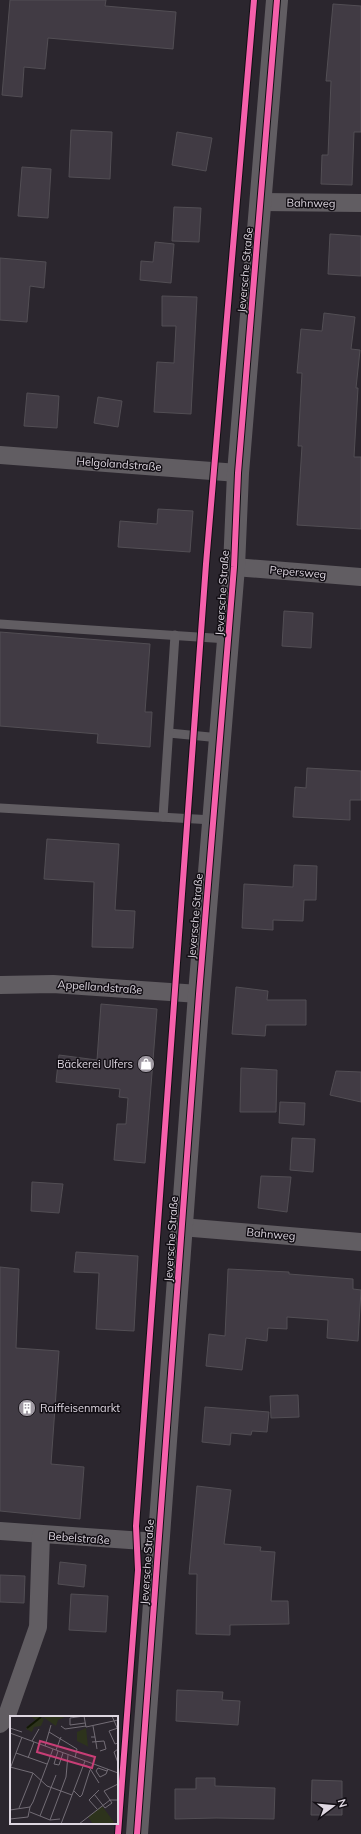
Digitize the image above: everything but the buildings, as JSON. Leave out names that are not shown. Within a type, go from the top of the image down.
[{"type":"street","name":"Jeversche Straße","points":[[137,1834],[181,1227],[234,567],[238,473],[277,0]]},
{"type":"street","name":"Bahnweg","points":[[261,202],[361,203]]},
{"type":"street","name":"Helgolandstraße","points":[[0,455],[238,473]]},
{"type":"street","name":"Pepersweg","points":[[234,567],[361,577]]},
{"type":"street","name":"Appellandstraße","points":[[0,985],[53,984],[199,994]]},
{"type":"street","name":"Bahnweg","points":[[181,1227],[361,1242]]},
{"type":"street","name":"Bebelstraße","points":[[0,1532],[158,1542]]},
{"type":"street","points":[[0,1724],[6,1718],[38,1627],[41,1535]]},
{"type":"lane","points":[[0,624],[228,638]]},
{"type":"lane","points":[[163,817],[175,635]]},
{"type":"lane","points":[[169,733],[220,738]]},
{"type":"lane","points":[[0,808],[213,820]]},
{"type":"cycle path","points":[[118,1834],[138,1570],[136,1526],[206,564],[254,0]]},
{"type":"cycle path","points":[[137,1834],[199,994],[234,567],[238,473],[277,0]]},
{"type":"place","name":"Bäckerei Ulfers","points":[[146,1064]]},
{"type":"place","name":"Raiffeisenmarkt","points":[[27,1408]]}]
